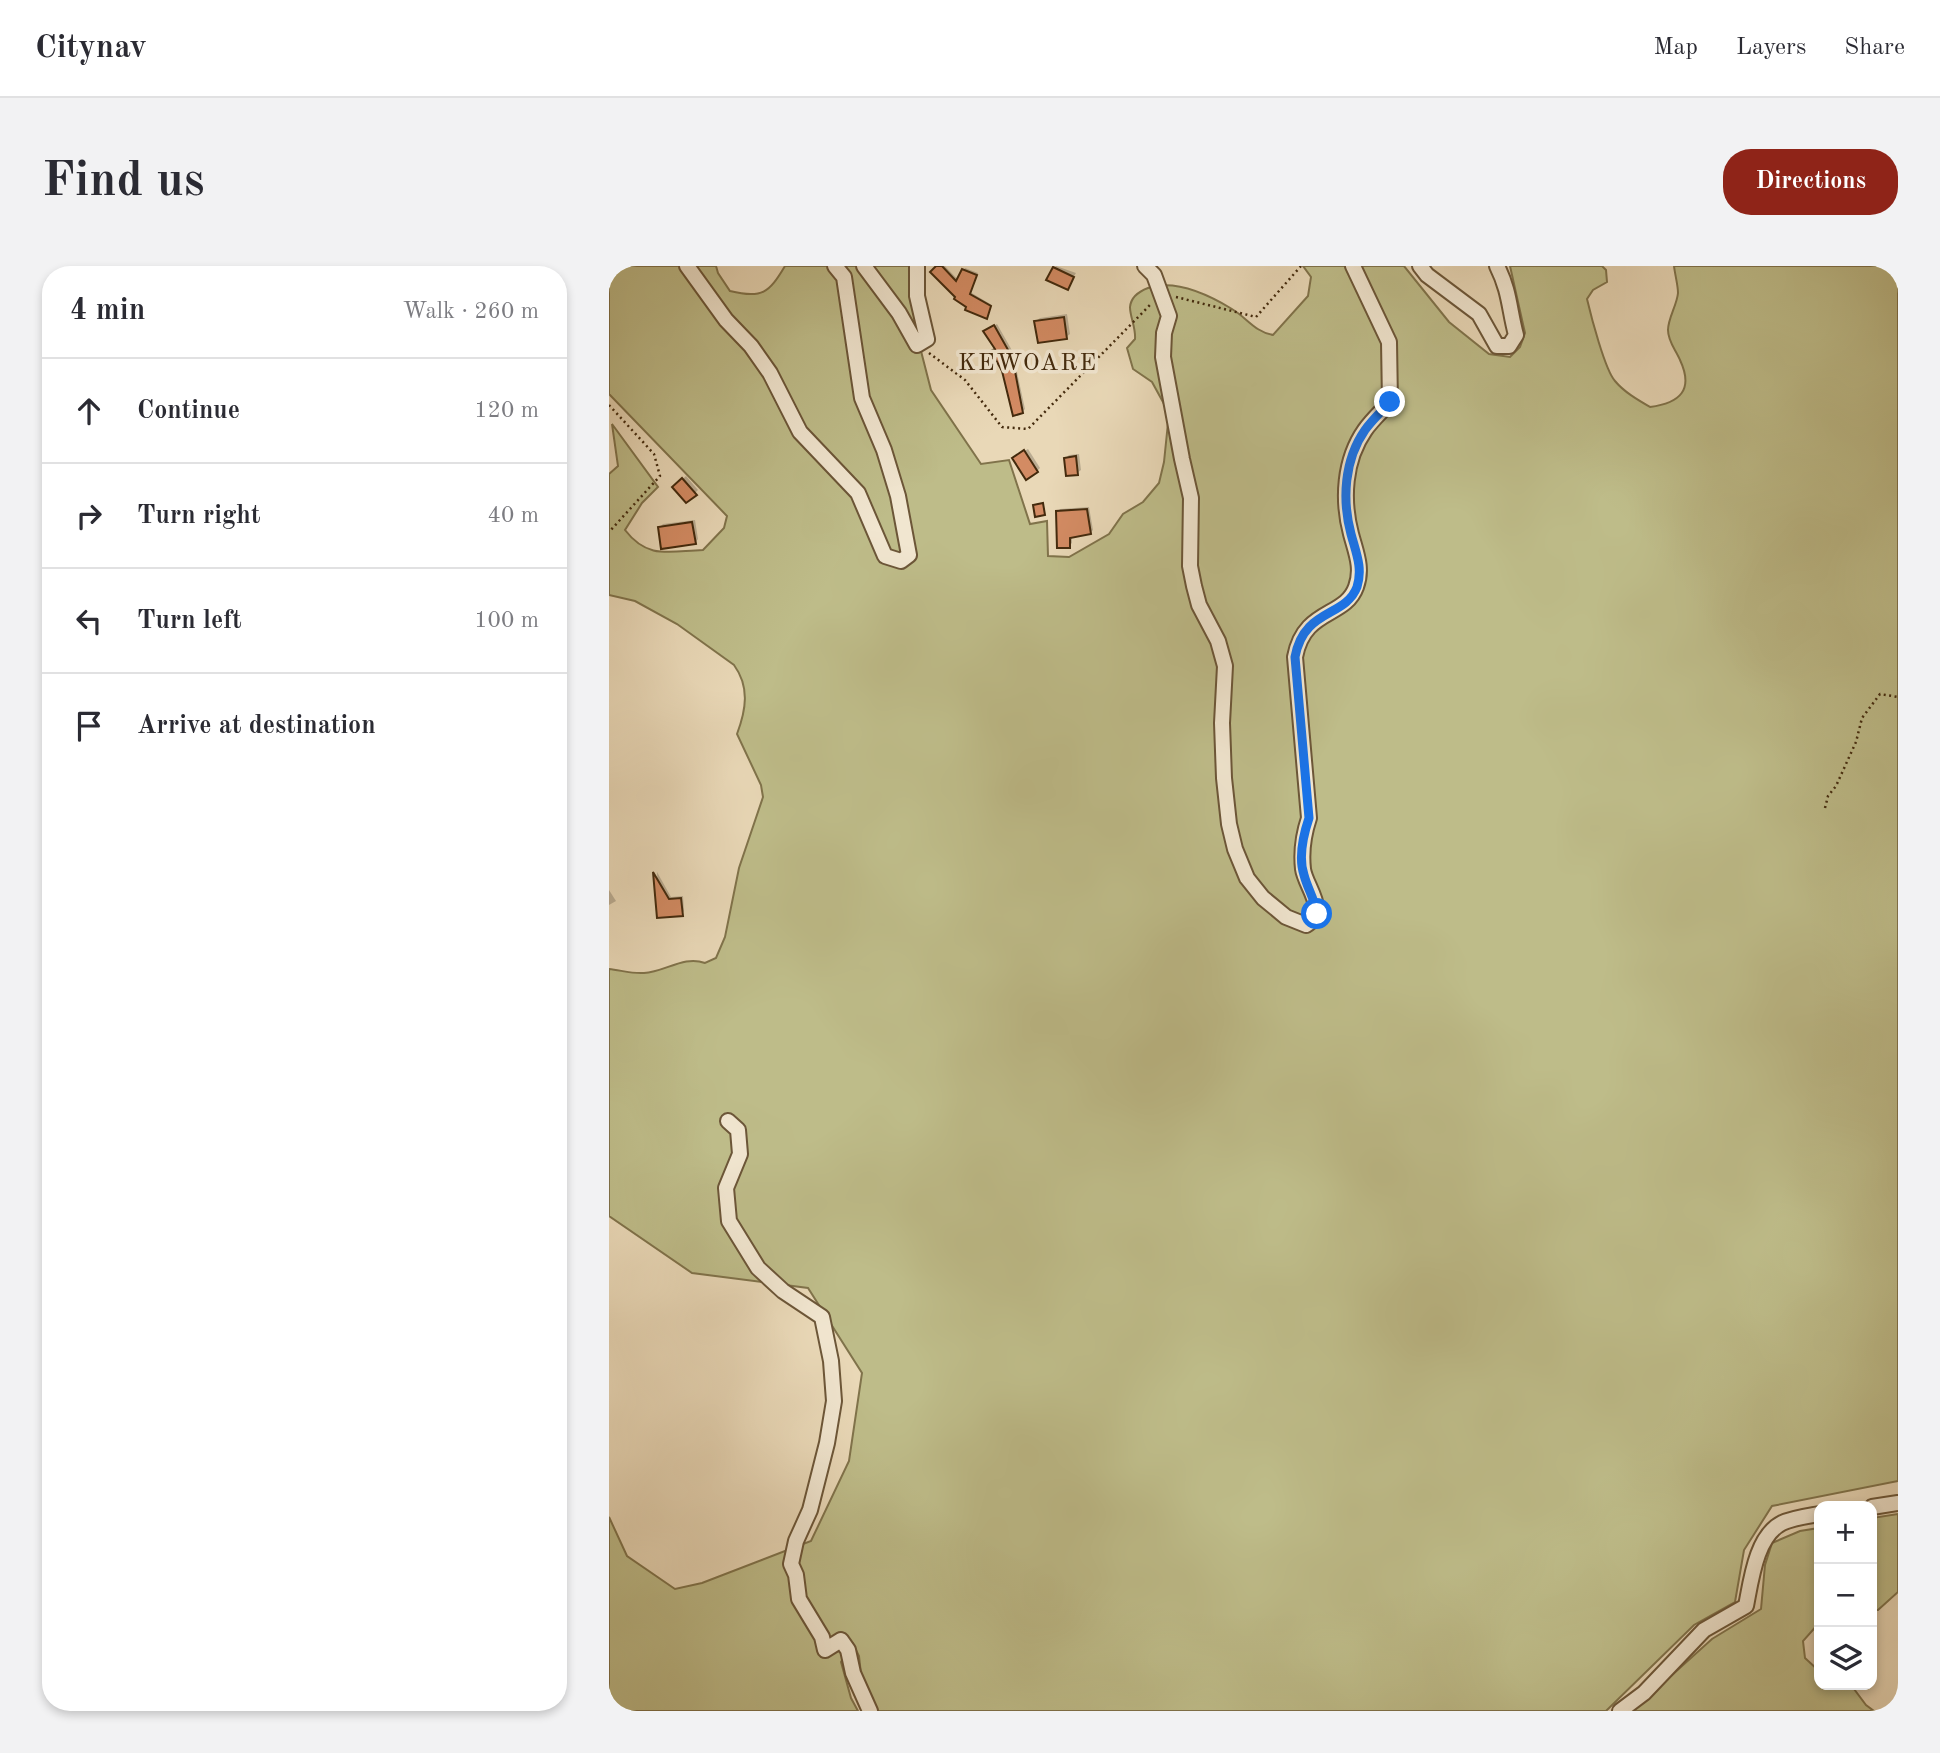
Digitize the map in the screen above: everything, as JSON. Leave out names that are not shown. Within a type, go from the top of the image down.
[{"type":"street","points":[[688,266],[726,320],[751,345],[770,373],[800,432],[858,493],[885,556],[901,561],[909,555],[898,496],[884,450],[862,398],[844,277],[835,266]]},
{"type":"street","points":[[865,266],[899,313],[917,345],[926,339],[917,296],[917,266]]},
{"type":"street","points":[[1145,266],[1154,275],[1169,316],[1164,333],[1163,357],[1191,498],[1190,566],[1199,605],[1218,641],[1225,666],[1222,723],[1224,778],[1229,824],[1235,849],[1247,878],[1263,898],[1286,917],[1306,925],[1312,922],[1317,914],[1314,897],[1303,874],[1301,853],[1303,834],[1309,818],[1295,657],[1298,642],[1308,626],[1344,604],[1355,591],[1360,574],[1359,559],[1346,515],[1345,492],[1349,467],[1364,432],[1390,402],[1389,342],[1353,266]]},
{"type":"street","points":[[1419,266],[1479,314],[1497,346],[1509,346],[1516,335],[1509,293],[1497,266]]},
{"type":"street","points":[[728,1121],[738,1130],[740,1154],[726,1188],[729,1221],[758,1268],[783,1291],[822,1317],[831,1361],[834,1401],[827,1443],[810,1510],[796,1541],[791,1564],[796,1575],[799,1599],[822,1637],[825,1650],[841,1640],[848,1650],[853,1673],[870,1711]]},
{"type":"street","points":[[1877,1506],[1898,1503]]},
{"type":"street","points":[[1620,1711],[1644,1693],[1704,1630],[1746,1606],[1756,1556],[1773,1529],[1783,1522],[1814,1515]]},
{"type":"path","points":[[917,345],[965,380],[1003,427],[1028,429],[1161,293],[1256,317],[1301,266]]},
{"type":"path","points":[[609,405],[654,454],[660,476],[609,532]]},
{"type":"path","points":[[1825,808],[1828,796],[1836,786],[1856,743],[1862,718],[1880,694],[1898,697]]},
{"type":"shaded area","points":[[609,266],[716,266],[730,291],[757,294],[769,288],[785,266],[910,266],[921,351],[931,390],[981,464],[1009,460],[1030,524],[1047,521],[1048,556],[1069,557],[1109,534],[1123,514],[1143,502],[1159,483],[1169,413],[1152,382],[1133,369],[1127,348],[1135,339],[1130,311],[1132,300],[1148,288],[1180,287],[1202,294],[1232,309],[1261,331],[1273,335],[1308,296],[1311,277],[1303,266],[1404,266],[1449,322],[1489,354],[1510,357],[1520,347],[1525,333],[1510,266],[1602,266],[1606,270],[1607,282],[1593,290],[1587,299],[1603,355],[1611,375],[1619,385],[1650,407],[1676,398],[1685,387],[1684,370],[1668,334],[1669,321],[1678,293],[1674,266],[1898,266],[1898,1481],[1772,1506],[1744,1550],[1735,1602],[1694,1625],[1606,1711],[877,1711],[861,1674],[859,1656],[853,1644],[841,1662],[851,1698],[858,1711],[609,1711],[609,1517],[627,1556],[675,1589],[702,1583],[811,1541],[849,1461],[862,1373],[808,1288],[692,1273],[609,1216],[609,969],[644,973],[682,962],[705,963],[716,958],[725,937],[739,868],[763,797],[761,785],[737,734],[745,699],[742,682],[734,665],[677,624],[635,601],[609,595],[609,474],[618,466],[612,424],[658,487],[642,503],[625,530],[634,540],[660,552],[703,550],[724,528],[727,516],[609,394]]},
{"type":"shaded area","points":[[1898,1514],[1898,1592],[1878,1610],[1877,1610],[1877,1517]]},
{"type":"shaded area","points":[[1814,1529],[1814,1629],[1803,1641],[1805,1658],[1814,1666],[1814,1690],[1855,1690],[1874,1711],[1632,1711],[1712,1639],[1761,1609],[1765,1565],[1772,1543],[1800,1531]]},
{"type":"building","points":[[936,266],[942,266],[956,281],[962,269],[977,275],[970,294],[991,306],[987,319],[965,310],[966,307],[954,299],[930,272]]},
{"type":"building","points":[[1053,267],[1074,277],[1068,290],[1046,280]]},
{"type":"building","points":[[1064,317],[1067,339],[1038,343],[1034,321]]},
{"type":"building","points":[[994,325],[1016,364],[1014,366],[1023,413],[1013,416],[1002,371],[991,351],[995,349],[983,331]]},
{"type":"building","points":[[1024,450],[1038,472],[1026,480],[1012,458]]},
{"type":"building","points":[[1076,456],[1078,475],[1066,476],[1064,458]]},
{"type":"building","points":[[682,478],[697,495],[686,503],[672,487]]},
{"type":"building","points":[[1043,503],[1045,515],[1035,517],[1033,505]]},
{"type":"building","points":[[1087,509],[1091,534],[1070,538],[1070,548],[1057,548],[1056,511]]},
{"type":"building","points":[[692,522],[696,544],[661,549],[658,527]]},
{"type":"building","points":[[653,872],[669,899],[681,898],[683,916],[657,918]]},
{"type":"district","name":"KEWOARE","points":[[1028,362]]},
{"type":"route","points":[[1317,914],[1314,897],[1303,874],[1301,853],[1303,834],[1309,818],[1295,657],[1298,642],[1308,626],[1344,604],[1355,591],[1360,574],[1359,559],[1346,515],[1345,492],[1349,467],[1364,432],[1390,402]]}]
